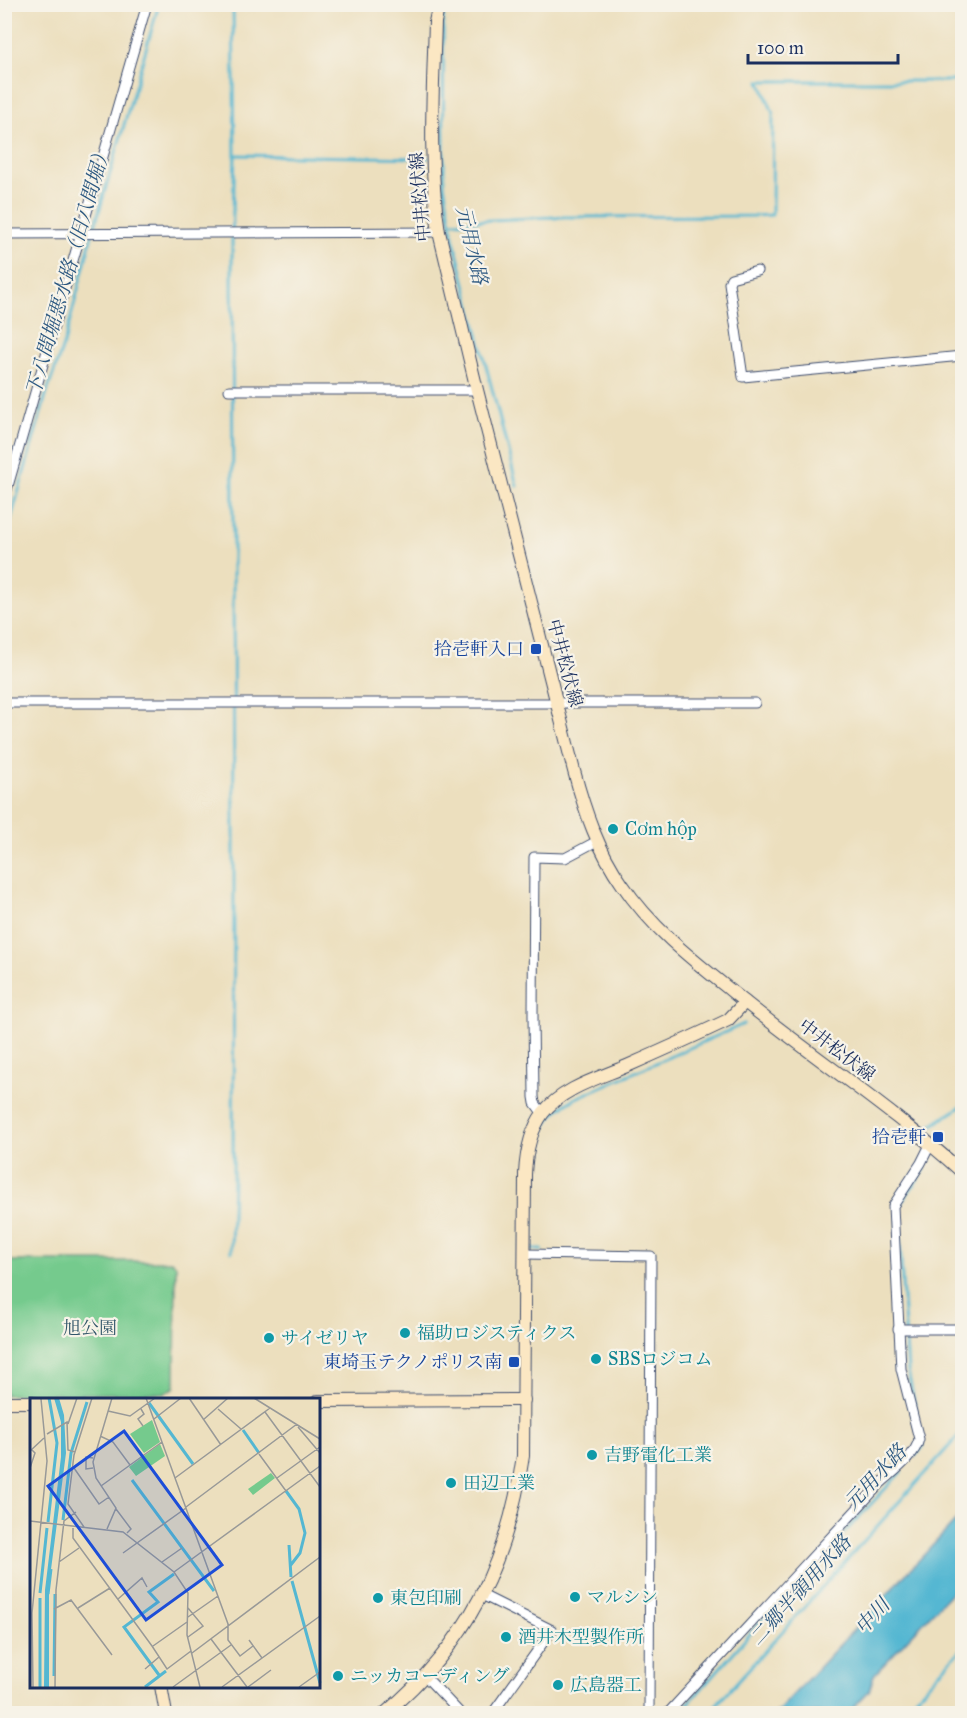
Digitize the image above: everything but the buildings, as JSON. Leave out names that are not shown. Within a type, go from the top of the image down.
[{"type":"main road","name":"中井松伏線","points":[[439,4],[435,22],[433,170],[435,210],[439,232],[582,800],[597,842],[620,882],[668,939],[963,1172]]},
{"type":"main road","points":[[384,1713],[425,1676],[449,1646],[482,1595],[507,1534],[523,1456],[525,1159],[543,1114],[562,1096],[728,1020],[745,1002]]},
{"type":"main road","points":[[320,1401],[524,1400]]},
{"type":"main road","points":[[4,1402],[30,1402]]},
{"type":"main road","points":[[161,1688],[166,1713]]},
{"type":"street","points":[[4,500],[147,4]]},
{"type":"street","points":[[4,234],[439,232]]},
{"type":"street","points":[[756,271],[731,278],[729,283],[742,376],[963,356]]},
{"type":"street","points":[[229,390],[477,390]]},
{"type":"street","points":[[4,703],[755,703]]},
{"type":"street","points":[[543,1114],[535,1103],[534,1097],[534,857],[565,858],[597,842]]},
{"type":"street","points":[[667,1713],[880,1484],[906,1459],[917,1444],[918,1439],[901,1369],[893,1206],[930,1145]]},
{"type":"street","points":[[525,1254],[651,1256],[649,1713]]},
{"type":"street","points":[[898,1329],[963,1329]]},
{"type":"street","points":[[482,1595],[552,1630],[492,1713]]},
{"type":"street","points":[[425,1676],[461,1713]]},
{"type":"green space","name":"旭公園","points":[[4,1261],[171,1261],[176,1265],[175,1387],[164,1393],[5,1395]]},
{"type":"water","name":"中川","points":[[962,1514],[962,1581],[874,1675],[869,1691],[848,1713],[776,1713]]},
{"type":"waterway","name":"下八間堀悪水路（旧八間堀）","points":[[4,543],[46,395],[65,340],[91,239],[159,4]]},
{"type":"waterway","points":[[231,1252],[234,862],[232,238],[235,155],[233,4]]},
{"type":"waterway","name":"元用水路","points":[[446,4],[443,18],[444,185],[454,241],[517,486]]},
{"type":"waterway","points":[[454,222],[552,217],[772,215],[773,113],[760,81],[962,81]]},
{"type":"waterway","points":[[235,155],[428,158]]},
{"type":"waterway","points":[[531,1185],[534,1155],[540,1135],[560,1109],[574,1099],[744,1024]]},
{"type":"waterway","points":[[928,1128],[962,1106]]},
{"type":"waterway","name":"元用水路","points":[[916,1412],[908,1371],[898,1207],[925,1169]]},
{"type":"waterway","points":[[531,1204],[531,1249],[542,1250]]},
{"type":"waterway","name":"二郷半領用水路","points":[[708,1714],[962,1432]]},
{"type":"waterway","name":"元用水路","points":[[915,1456],[923,1447],[922,1439]]},
{"type":"waterway","name":"元用水路","points":[[679,1714],[757,1626],[901,1472]]},
{"type":"waterway","points":[[901,1714],[962,1648]]},
{"type":"waterway","points":[[936,1700],[949,1714]]},
{"type":"place","name":"拾壱軒入口","points":[[536,649]]},
{"type":"place","name":"Cơm hộp","points":[[613,829]]},
{"type":"place","name":"拾壱軒","points":[[938,1137]]},
{"type":"place","name":"福助ロジスティクス","points":[[405,1333]]},
{"type":"place","name":"サイゼリヤ","points":[[269,1338]]},
{"type":"place","name":"SBSロジコム","points":[[596,1359]]},
{"type":"place","name":"東埼玉テクノポリス南","points":[[514,1362]]},
{"type":"place","name":"吉野電化工業","points":[[592,1455]]},
{"type":"place","name":"田辺工業","points":[[451,1483]]},
{"type":"place","name":"マルシン","points":[[575,1597]]},
{"type":"place","name":"東包印刷","points":[[378,1598]]},
{"type":"place","name":"酒井木型製作所","points":[[506,1637]]},
{"type":"place","name":"ニッカコーディング","points":[[338,1676]]},
{"type":"place","name":"広島器工","points":[[558,1685]]}]
